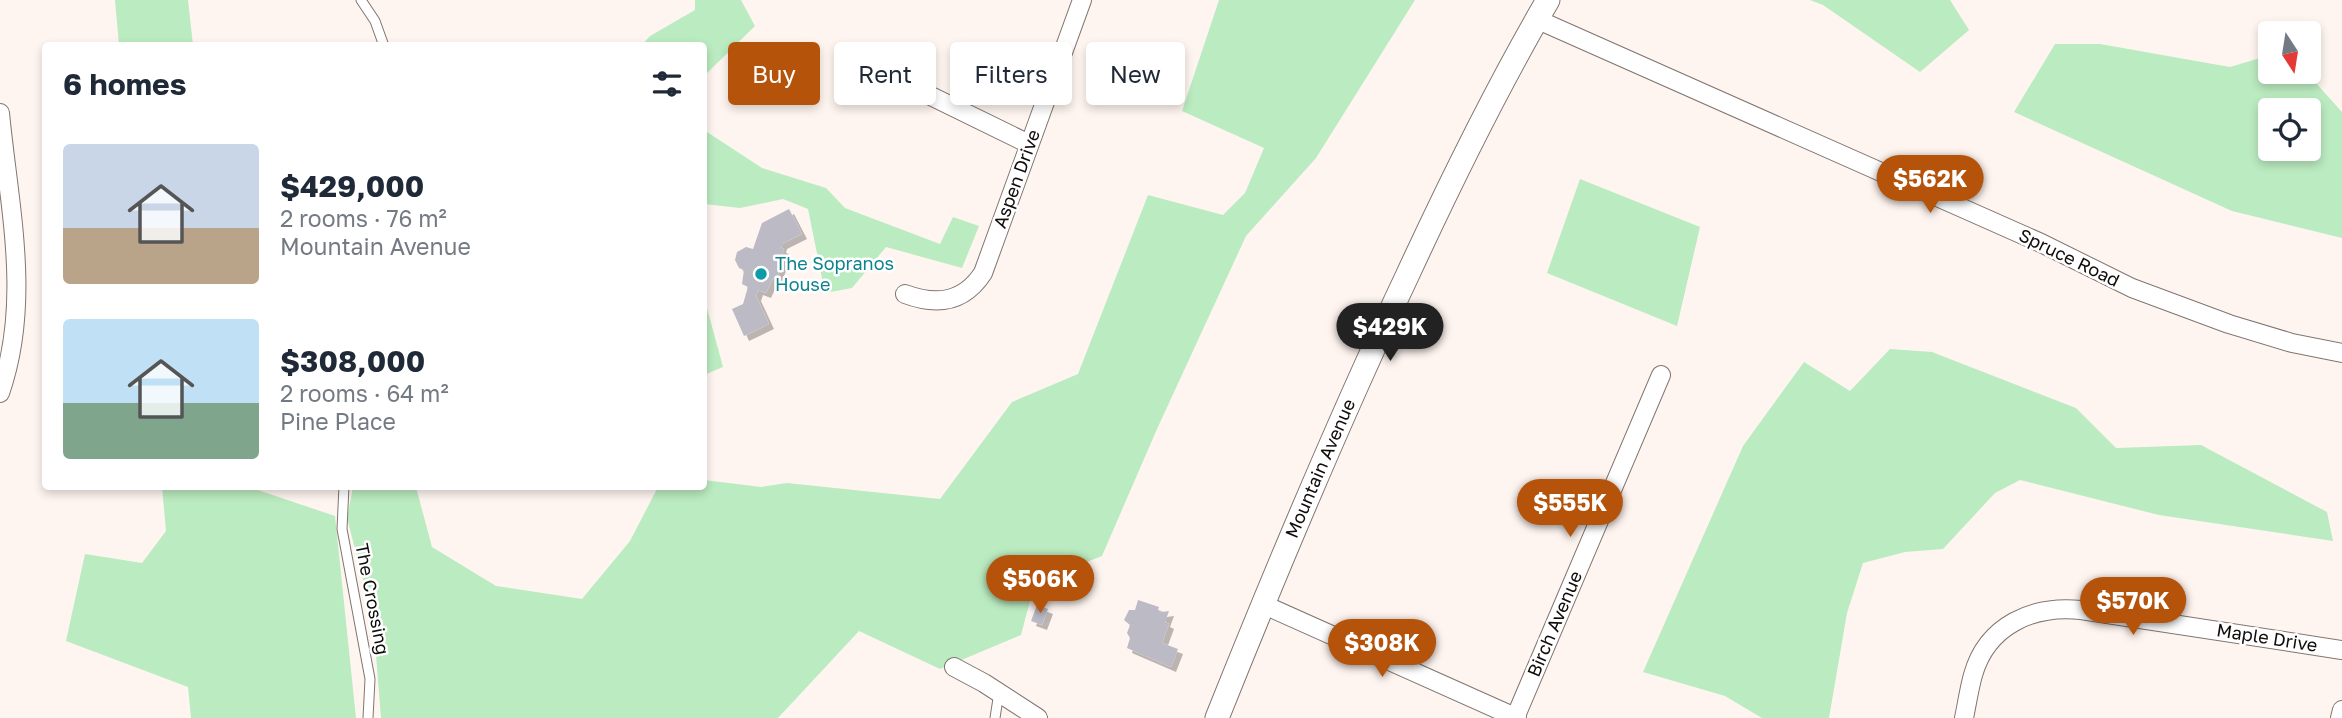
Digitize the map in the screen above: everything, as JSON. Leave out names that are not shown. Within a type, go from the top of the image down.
[{"type":"street","name":"Aspen Drive","points":[[905,294],[934,302],[943,301],[961,295],[977,282],[983,273],[1082,0]]},
{"type":"street","name":"Spruce Road","points":[[1542,10],[2132,288],[2242,328],[2292,343],[2342,353]]},
{"type":"street","name":"Mountain Avenue","points":[[1217,718],[1262,604],[1356,386],[1466,152],[1542,10]]},
{"type":"street","points":[[936,99],[1029,144]]},
{"type":"street","points":[[0,113],[3,168],[15,242],[18,283],[15,330],[0,393]]},
{"type":"street","name":"Birch Avenue","points":[[1516,718],[1661,375]]},
{"type":"street","points":[[1262,604],[1516,718]]},
{"type":"street","name":"Maple Drive","points":[[1964,718],[1973,674],[1992,640],[2023,617],[2042,610],[2081,610],[2342,650]]},
{"type":"street","points":[[954,667],[1038,718]]},
{"type":"street","points":[[2340,718],[2342,710]]},
{"type":"lane","points":[[361,0],[375,21],[383,42]]},
{"type":"lane","name":"The Crossing","points":[[344,490],[342,529],[370,679],[368,718]]},
{"type":"lane","points":[[995,718],[999,692]]},
{"type":"green space","points":[[115,0],[188,0],[193,42],[119,42]]},
{"type":"green space","points":[[695,0],[741,0],[755,26],[739,42],[728,42],[728,52],[707,73],[707,42],[645,42],[650,36],[695,10]]},
{"type":"green space","points":[[1219,0],[1415,0],[1316,158],[1246,236],[1102,556],[1035,582],[1021,635],[940,669],[859,631],[778,718],[381,718],[373,618],[347,518],[352,490],[417,490],[432,547],[496,586],[582,599],[630,541],[656,490],[707,490],[707,480],[761,487],[787,483],[940,499],[1012,402],[1078,374],[1148,195],[1223,215],[1245,193],[1264,148],[1182,111]]},
{"type":"green space","points":[[1810,0],[1950,0],[1969,30],[1920,72],[1823,5]]},
{"type":"green space","points":[[2055,44],[2100,44],[2230,67],[2258,59],[2258,84],[2317,84],[2342,112],[2342,238],[2232,211],[2014,112]]},
{"type":"green space","points":[[707,132],[762,168],[826,188],[845,208],[940,244],[953,217],[979,226],[962,268],[886,247],[852,288],[825,293],[808,209],[783,199],[740,208],[707,204]]},
{"type":"green space","points":[[1580,179],[1700,227],[1677,326],[1547,273]]},
{"type":"green space","points":[[707,308],[723,367],[707,374]]},
{"type":"green space","points":[[1890,349],[1932,352],[2076,408],[2116,448],[2201,445],[2327,512],[2333,541],[2159,515],[2020,480],[1995,493],[1943,549],[1905,552],[1863,563],[1847,613],[1829,718],[1762,718],[1725,696],[1643,672],[1743,446],[1804,362],[1850,391]]},
{"type":"green space","points":[[162,490],[258,490],[335,516],[356,718],[191,718],[188,687],[66,641],[85,554],[142,563],[166,531]]},
{"type":"building","name":"The Sopranos House","points":[[789,209],[802,234],[782,244],[781,248],[784,249],[780,260],[783,261],[776,279],[773,278],[766,293],[758,290],[756,296],[769,324],[744,336],[732,309],[743,304],[748,287],[742,284],[744,270],[739,268],[735,260],[737,252],[746,247],[753,249],[762,223]]},
{"type":"building","points":[[1138,600],[1159,607],[1158,610],[1162,612],[1169,611],[1165,622],[1169,624],[1162,643],[1178,649],[1171,667],[1127,648],[1130,625],[1124,620],[1129,610],[1135,610]]},
{"type":"building","points":[[1037,605],[1048,609],[1042,625],[1031,621]]},
{"type":"place","name":"The Sopranos House","points":[[761,274]]}]
